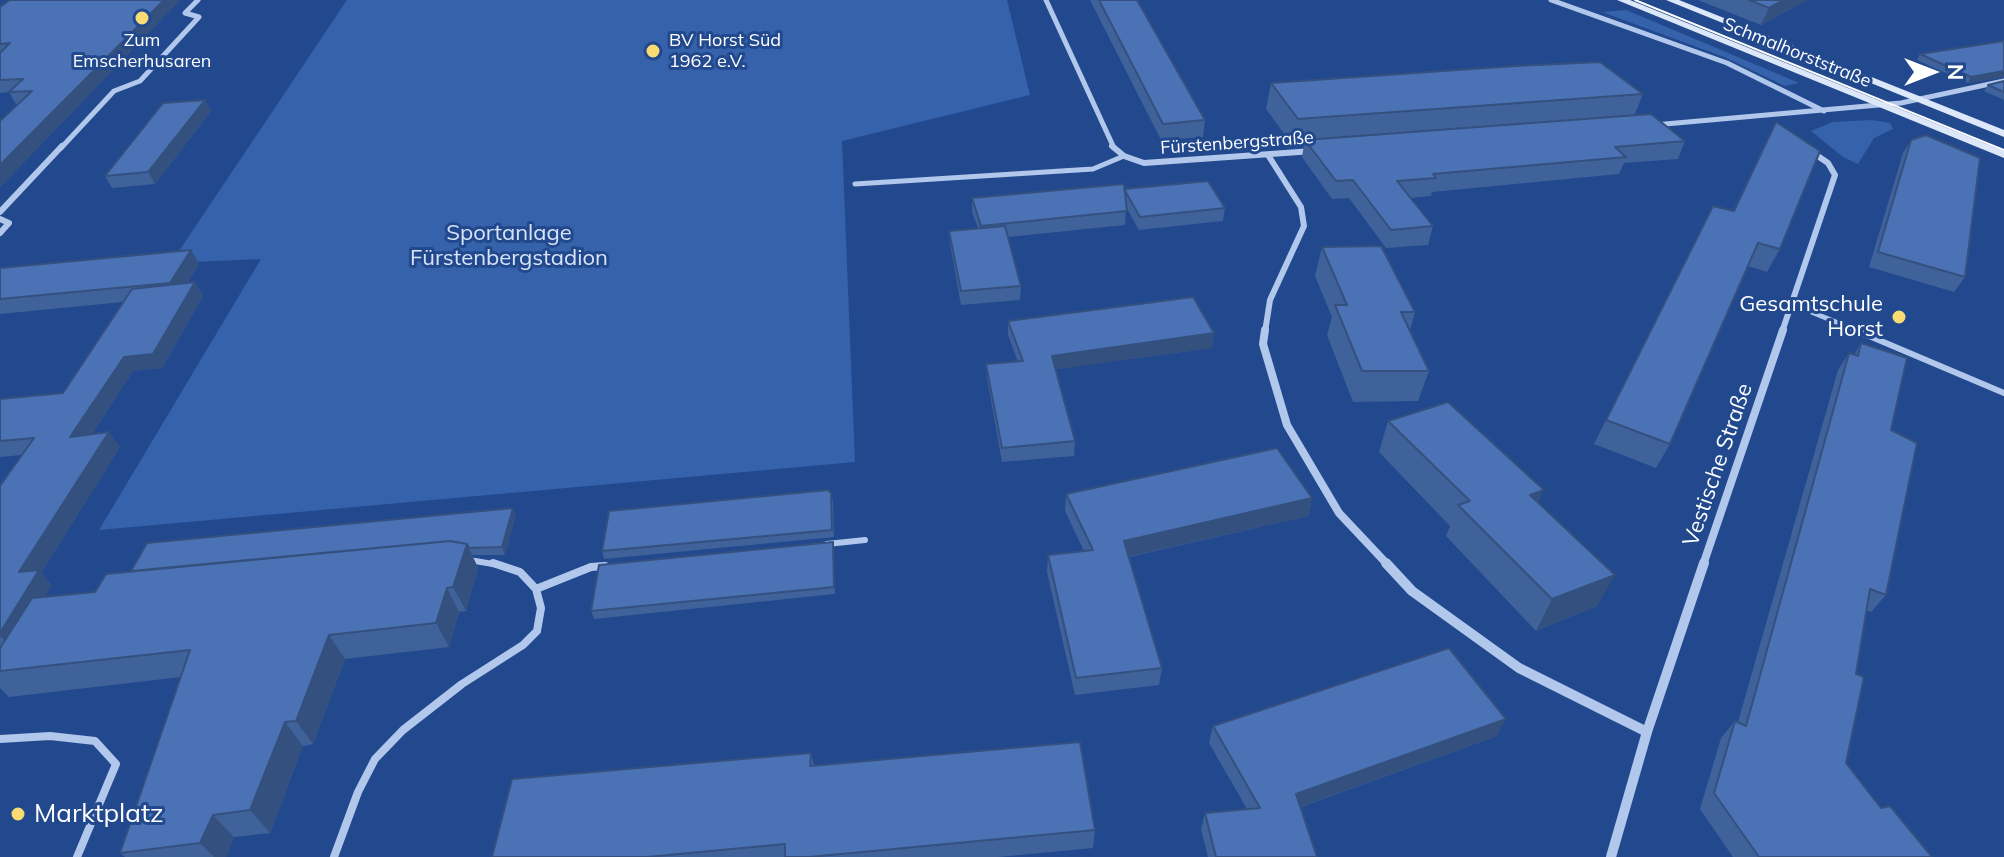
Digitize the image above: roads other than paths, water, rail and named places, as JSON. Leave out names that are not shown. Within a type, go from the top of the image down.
[{"type":"main road","name":"Schmalhorststraße","points":[[1622,0],[2004,155]]},
{"type":"main road","name":"Schmalhorststraße","points":[[1671,0],[2004,134]]},
{"type":"street","points":[[0,212],[114,91],[140,81],[199,17],[185,13],[198,0]]},
{"type":"street","points":[[1046,0],[1110,144],[1124,156]]},
{"type":"street","name":"Schmalhorststraße","points":[[1551,0],[1727,63],[1826,112]]},
{"type":"street","points":[[1639,126],[1826,112],[1918,99],[2004,81]]},
{"type":"street","points":[[1763,116],[1774,124]]},
{"type":"street","name":"Vestische Straße","points":[[1611,857],[1647,732],[1835,175],[1828,163],[1796,140]]},
{"type":"street","name":"Fürstenbergstraße","points":[[1124,156],[1144,163],[1314,151]]},
{"type":"street","points":[[1268,155],[1301,207],[1304,226],[1270,300],[1263,344],[1287,425],[1339,513],[1412,591],[1519,668],[1647,732]]},
{"type":"street","points":[[0,219],[9,223],[0,233]]},
{"type":"lane","name":"Fürstenbergstraße","points":[[855,184],[1093,169],[1124,156]]},
{"type":"lane","points":[[1792,304],[2004,393]]},
{"type":"lane","points":[[819,545],[865,540]]},
{"type":"lane","points":[[334,857],[358,792],[375,759],[403,730],[462,684],[523,645],[537,631],[541,608],[536,589],[520,572],[487,561],[462,559]]},
{"type":"lane","points":[[536,589],[591,567],[622,564]]},
{"type":"lane","points":[[0,739],[50,736],[95,741],[116,764],[77,857]]},
{"type":"tram line","points":[[1635,0],[2004,150]]},
{"type":"place","name":"Zum Emscherhusaren","points":[[142,18]]},
{"type":"place","name":"BV Horst Süd 1962 e.V.","points":[[653,51]]},
{"type":"place","name":"Gesamtschule Horst","points":[[1899,317]]},
{"type":"place","name":"Marktplatz","points":[[18,814]]},
{"type":"park label","name":"Sportanlage Fürstenbergstadion","points":[[509,246]]}]
